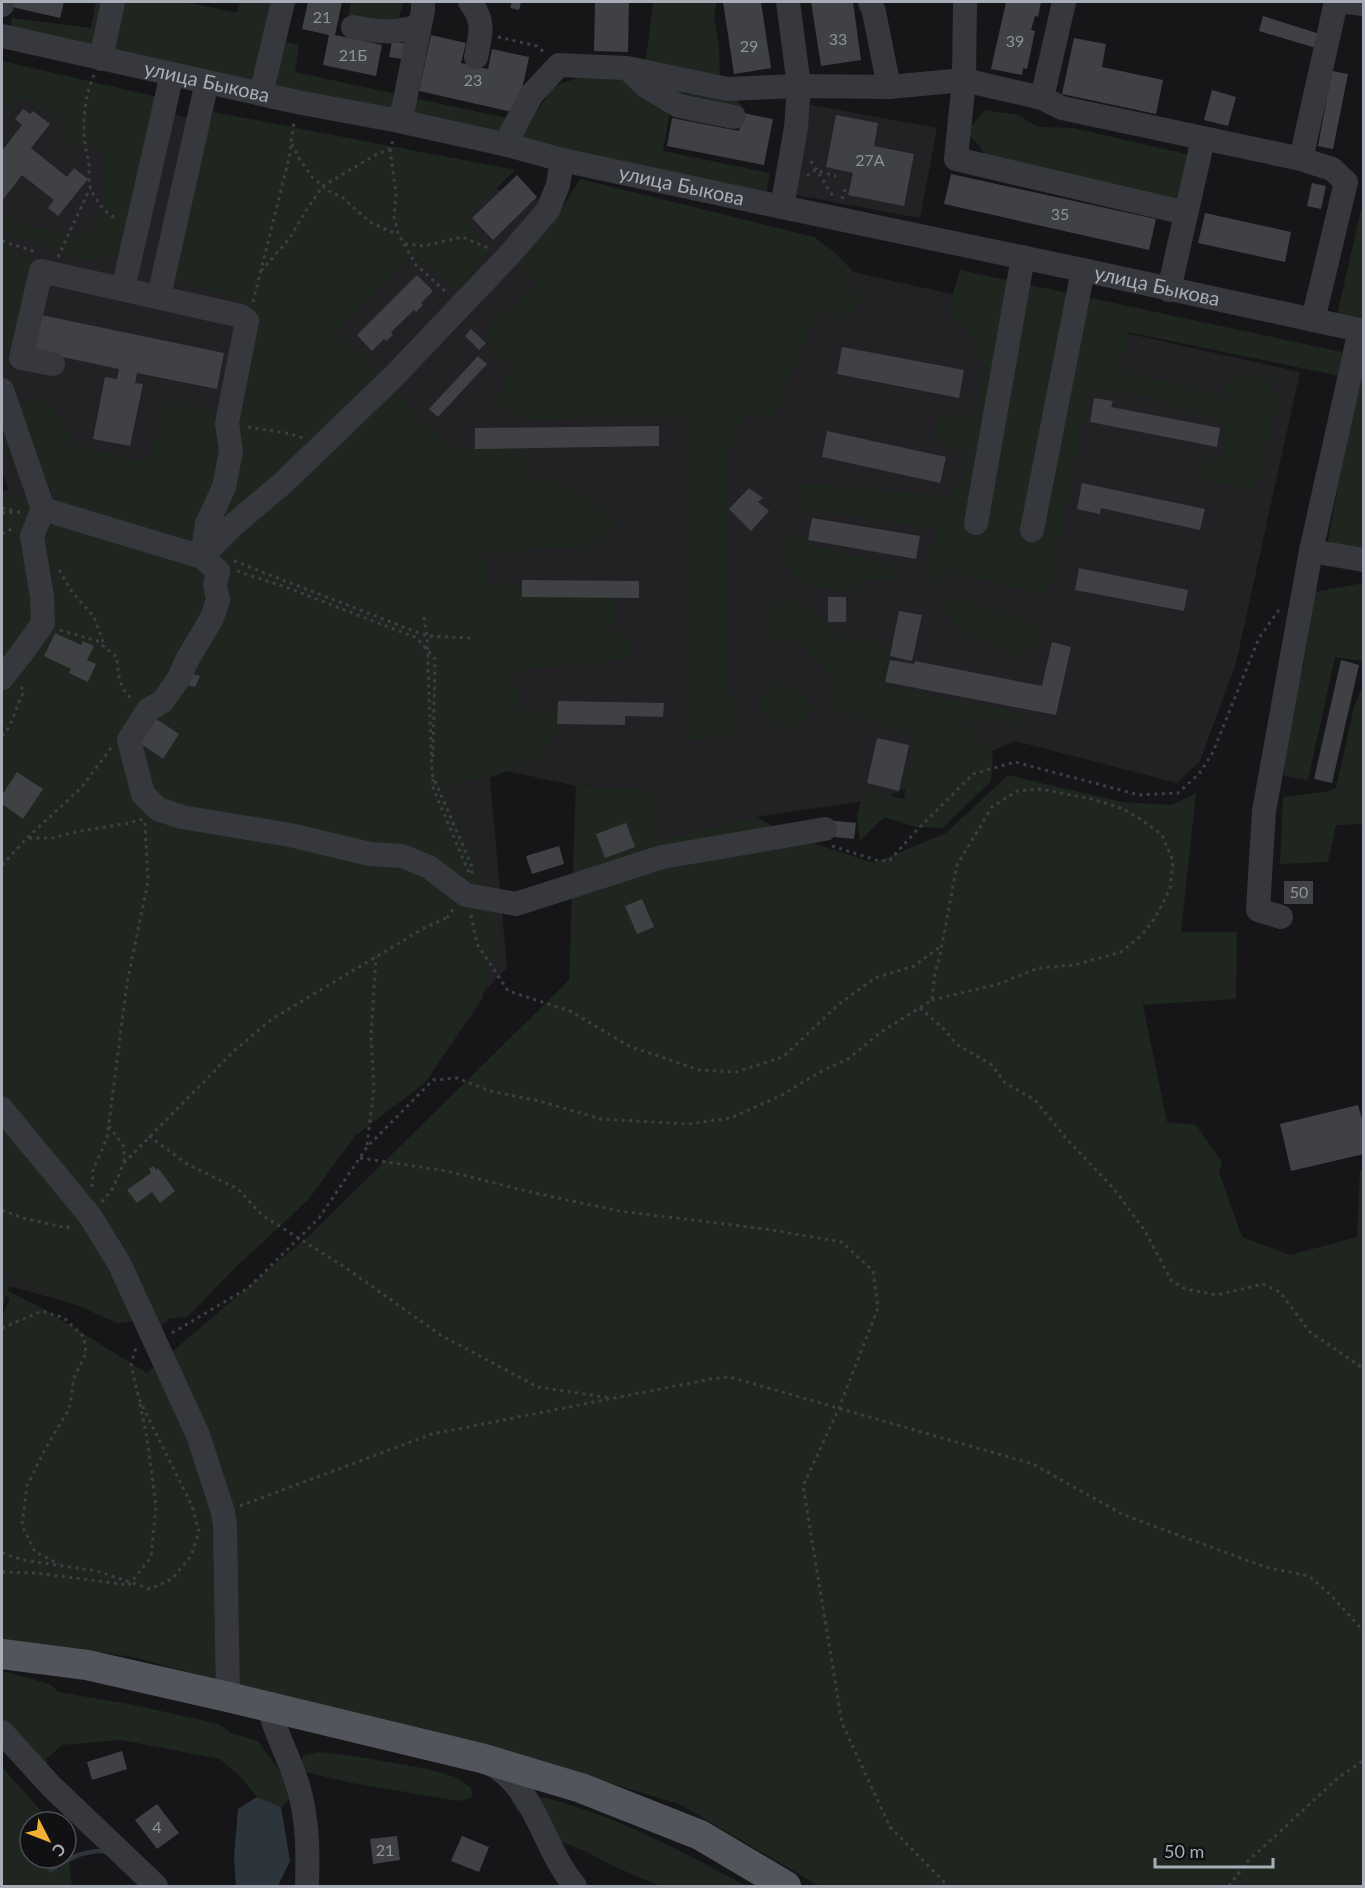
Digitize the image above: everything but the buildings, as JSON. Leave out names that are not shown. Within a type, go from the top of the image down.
[{"type":"main road","points":[[2,1654],[87,1665],[228,1696],[269,1708],[481,1758],[581,1788],[700,1835],[786,1887]]},
{"type":"street","points":[[101,59],[113,2]]},
{"type":"street","points":[[261,94],[283,2]]},
{"type":"street","points":[[399,121],[423,2]]},
{"type":"street","points":[[470,2],[478,12],[479,45]]},
{"type":"street","points":[[782,207],[796,128],[799,86],[788,2]]},
{"type":"street","points":[[870,2],[889,87]]},
{"type":"street","points":[[965,2],[964,80],[956,159],[1186,213]]},
{"type":"street","points":[[1042,98],[1064,2]]},
{"type":"street","points":[[1301,159],[1336,2]]},
{"type":"street","points":[[1344,2],[1364,4]]},
{"type":"street","points":[[353,27],[380,33],[403,32],[419,26]]},
{"type":"street","name":"улица Быкова","points":[[2,36],[297,102],[508,145],[562,160],[1362,330]]},
{"type":"street","points":[[508,145],[511,133],[532,94],[559,65],[627,68],[727,89],[799,86],[889,87],[964,80],[1042,98],[1062,108],[1301,159],[1332,169],[1346,182],[1313,320]]},
{"type":"street","points":[[627,68],[646,87],[679,106],[734,117]]},
{"type":"street","points":[[123,289],[172,74]]},
{"type":"street","points":[[159,296],[207,82]]},
{"type":"street","points":[[1169,290],[1203,139]]},
{"type":"street","points":[[205,559],[232,526],[283,483],[394,376],[504,260],[548,210],[558,185],[562,160]]},
{"type":"street","points":[[137,225],[174,232]]},
{"type":"street","points":[[976,523],[1023,257]]},
{"type":"street","points":[[1032,530],[1083,270]]},
{"type":"street","points":[[53,364],[11,360],[41,271],[159,296],[241,316],[247,321],[227,423],[231,451],[224,487],[207,524],[205,559]]},
{"type":"street","points":[[1281,917],[1258,910],[1264,811],[1311,551],[1362,330]]},
{"type":"street","points":[[2,390],[41,513],[32,536],[42,597],[43,623],[4,675]]},
{"type":"street","points":[[41,513],[205,559],[218,571],[215,585],[218,600],[212,618],[164,701],[148,711],[129,740],[143,794],[158,809],[182,817],[290,834],[370,854],[402,856],[429,867],[467,889],[516,904],[662,856],[825,836]]},
{"type":"street","points":[[1311,551],[1364,560]]},
{"type":"street","points":[[2,1109],[90,1216],[119,1263],[198,1435],[223,1512],[225,1526],[228,1696]]},
{"type":"street","points":[[269,1708],[299,1788],[306,1821],[307,1887]]},
{"type":"street","points":[[2,1732],[51,1786],[156,1887]]},
{"type":"street","points":[[481,1758],[500,1769],[519,1788],[543,1828],[565,1875],[575,1887]]},
{"type":"path","points":[[479,45],[537,46],[559,65]]},
{"type":"path","points":[[101,59],[87,89],[84,141],[90,188],[101,206],[114,218],[137,225]]},
{"type":"path","points":[[247,321],[285,177],[297,102]]},
{"type":"path","points":[[399,121],[390,149],[396,195],[394,217],[398,233],[416,265],[462,305]]},
{"type":"path","points":[[291,142],[300,160],[322,186],[343,198],[370,222],[398,233]]},
{"type":"path","points":[[261,271],[289,239],[322,186],[377,154],[390,149]]},
{"type":"path","points":[[811,159],[815,170],[834,198]]},
{"type":"path","points":[[815,170],[836,176]]},
{"type":"path","points":[[50,273],[90,188]]},
{"type":"path","points":[[404,244],[424,246],[462,237],[491,250],[504,260]]},
{"type":"path","points":[[227,423],[291,434],[308,440],[318,450]]},
{"type":"path","points":[[2,534],[41,513]]},
{"type":"path","points":[[205,559],[218,555],[427,636],[471,638]]},
{"type":"path","points":[[205,559],[288,588],[417,638],[435,659],[433,776]]},
{"type":"path","points":[[55,561],[63,580],[94,617],[105,647]]},
{"type":"path","points":[[825,836],[876,860],[889,861],[973,774],[1016,762],[1139,795],[1178,793],[1199,774],[1213,752],[1259,638],[1284,602]]},
{"type":"path","points":[[2,1209],[23,1218],[67,1228],[90,1216],[113,1188],[124,1164],[149,1136],[235,1050],[272,1018],[426,927],[447,918],[467,889],[473,869],[433,776],[427,636],[424,617]]},
{"type":"path","points":[[43,623],[97,641],[117,657],[121,683],[126,694],[148,711]]},
{"type":"path","points":[[2,736],[12,722],[24,692],[20,683],[4,675]]},
{"type":"path","points":[[2,865],[27,838],[82,787],[114,744],[129,740]]},
{"type":"path","points":[[2,1572],[36,1573],[129,1585],[151,1557],[156,1506],[140,1399],[130,1365],[137,1345],[174,1333],[248,1288],[319,1218],[367,1147],[433,1080],[457,1078],[490,1091],[539,1101],[601,1119],[688,1124],[731,1118],[782,1095],[820,1072],[848,1059],[881,1032],[932,1000],[999,984],[1038,968],[1074,965],[1121,952],[1142,935],[1155,918],[1170,888],[1173,861],[1162,835],[1121,808],[1092,799],[1040,789],[1017,791],[992,807],[957,865],[934,973],[932,1000]]},
{"type":"path","points":[[90,1216],[93,1170],[107,1138],[127,983],[148,882],[143,794]]},
{"type":"path","points":[[27,838],[51,838],[145,818]]},
{"type":"path","points":[[467,889],[477,944],[508,991],[570,1011],[629,1047],[699,1070],[736,1072],[783,1057],[839,1004],[875,978],[914,966],[941,947]]},
{"type":"path","points":[[367,1147],[374,1089],[371,1036],[376,957]]},
{"type":"path","points":[[920,1008],[945,1030],[956,1044],[992,1065],[1005,1083],[1035,1100],[1065,1137],[1114,1190],[1145,1232],[1171,1280],[1185,1289],[1217,1295],[1263,1284],[1280,1292],[1309,1331],[1364,1369]]},
{"type":"path","points":[[109,1126],[124,1147],[124,1164]]},
{"type":"path","points":[[149,1136],[187,1164],[238,1190],[262,1215],[346,1268],[442,1336],[538,1387],[613,1398]]},
{"type":"path","points":[[360,1158],[447,1172],[619,1211],[765,1229],[842,1242],[873,1271],[878,1308],[838,1408],[803,1486],[842,1723],[890,1827],[948,1887]]},
{"type":"path","points":[[2,1328],[42,1311],[64,1318],[84,1337],[86,1353],[74,1378],[69,1409],[44,1451],[27,1486],[22,1525],[35,1552],[64,1566]]},
{"type":"path","points":[[223,1512],[432,1434],[730,1377],[1033,1464],[1124,1515],[1265,1567],[1309,1576],[1332,1596],[1364,1632]]},
{"type":"path","points":[[2,1553],[23,1560],[97,1571],[150,1589],[172,1579],[191,1556],[199,1532],[192,1506],[140,1399]]},
{"type":"path","points":[[1229,1887],[1255,1854],[1338,1778],[1364,1760]]},
{"type":"shaded area","points":[[96,2],[186,2],[237,13],[240,2],[291,2],[283,41],[299,45],[295,72],[529,123],[554,86],[578,78],[644,77],[653,2],[717,2],[714,17],[719,47],[720,79],[745,110],[672,100],[663,151],[770,173],[766,195],[13,33],[11,18],[91,28]]},
{"type":"shaded area","points":[[351,2],[403,2],[395,35],[346,28]]},
{"type":"shaded area","points":[[2,61],[158,97],[121,253],[89,261],[2,232],[2,213],[8,219],[59,234],[98,234],[104,188],[101,147],[57,142],[62,123],[27,97],[5,107],[2,112]]},
{"type":"shaded area","points":[[2,74],[773,254],[1300,372],[1236,663],[1200,761],[1177,783],[1015,741],[884,798],[756,817],[659,842],[653,790],[576,786],[489,767],[507,968],[160,1328],[2,1284],[2,492],[9,490],[2,472]]},
{"type":"shaded area","points":[[807,104],[937,128],[920,218],[790,194]]},
{"type":"shaded area","points":[[985,110],[1018,115],[1038,127],[1073,128],[1191,155],[1179,204],[989,161],[980,146],[966,133]]},
{"type":"shaded area","points":[[213,112],[515,170],[465,220],[487,250],[460,291],[412,255],[336,331],[384,375],[421,422],[458,450],[520,439],[528,476],[571,486],[621,527],[583,548],[484,551],[486,586],[615,586],[618,619],[600,632],[633,637],[632,659],[515,670],[518,710],[581,710],[553,734],[544,755],[492,777],[442,786],[501,927],[482,999],[425,1083],[355,1136],[308,1200],[238,1265],[187,1317],[117,1323],[2,1272],[2,495],[63,498],[40,475],[12,407],[45,398],[76,447],[148,462],[164,400],[233,418],[256,317],[231,296],[175,279]]},
{"type":"shaded area","points":[[580,179],[814,237],[832,250],[852,270],[845,284],[862,296],[851,318],[821,310],[798,356],[774,417],[745,414],[728,453],[731,737],[688,740],[686,414],[535,420],[496,405],[511,367],[490,348],[489,324],[540,283],[519,264],[553,223]]},
{"type":"shaded area","points":[[1363,201],[1363,321],[1337,315]]},
{"type":"shaded area","points":[[2,241],[22,256],[36,260],[18,345],[2,348]]},
{"type":"shaded area","points":[[960,270],[1342,352],[1344,377],[1128,332],[1122,369],[1223,398],[1224,386],[1231,374],[1271,378],[1278,406],[1255,490],[1201,481],[1203,457],[1224,456],[1224,421],[1122,390],[1089,395],[1048,596],[949,571],[943,583],[926,577],[936,530],[823,512],[801,513],[796,492],[801,483],[948,496],[961,480],[966,450],[931,441],[941,411],[980,420],[981,364],[964,325],[947,313]]},
{"type":"shaded area","points":[[1363,348],[1363,555],[1326,552]]},
{"type":"shaded area","points":[[792,530],[815,546],[897,565],[893,581],[864,581],[853,592],[800,583],[778,547]]},
{"type":"shaded area","points":[[1363,583],[1363,661],[1335,657],[1308,780],[1286,776],[1279,771],[1275,709],[1303,668],[1314,592]]},
{"type":"shaded area","points":[[960,598],[1036,624],[1042,646],[1016,657],[958,631],[941,601]]},
{"type":"shaded area","points":[[793,599],[812,609],[826,628],[838,637],[886,643],[882,686],[1022,713],[1025,718],[1020,727],[1014,721],[964,721],[993,755],[991,781],[943,828],[916,827],[884,817],[860,841],[857,817],[864,789],[904,799],[913,737],[832,707],[830,677],[799,639],[771,644],[769,603]]},
{"type":"shaded area","points":[[775,680],[799,692],[813,709],[801,728],[773,723],[756,702]]},
{"type":"shaded area","points":[[1363,685],[1363,824],[1336,825],[1328,862],[1280,864],[1283,797],[1330,791],[1336,788],[1354,707]]},
{"type":"shaded area","points":[[1008,775],[1122,802],[1172,805],[1196,793],[1181,932],[1237,932],[1236,999],[1143,1005],[1167,1122],[1196,1125],[1222,1162],[1219,1172],[1242,1237],[1290,1255],[1357,1237],[1360,1170],[1363,1171],[1363,1886],[819,1886],[679,1804],[563,1769],[133,1657],[2,1639],[2,1317],[10,1298],[6,1296],[2,1311],[2,1279],[10,1283],[8,1291],[42,1308],[147,1373],[313,1232],[569,980],[576,786],[654,790],[659,841],[756,817],[791,836],[874,863],[946,833]]},
{"type":"shaded area","points":[[2,1671],[50,1684],[59,1692],[134,1705],[219,1724],[231,1733],[258,1741],[290,1786],[290,1799],[281,1807],[257,1797],[240,1776],[220,1759],[121,1740],[62,1745],[46,1759],[50,1778],[2,1729]]},
{"type":"shaded area","points":[[320,1752],[428,1769],[455,1777],[471,1788],[473,1797],[459,1801],[352,1783],[305,1772],[298,1766],[304,1755]]},
{"type":"shaded area","points":[[2,1767],[40,1810],[18,1810],[18,1870],[70,1870],[72,1886],[2,1886]]},
{"type":"shaded area","points":[[517,1793],[553,1800],[629,1827],[746,1886],[660,1886],[542,1834],[518,1812],[511,1800]]},
{"type":"shaded area","points":[[257,1797],[281,1807],[290,1861],[278,1886],[236,1886],[234,1857],[238,1809]]},
{"type":"waterway","points":[[78,1856],[106,1851]]}]
